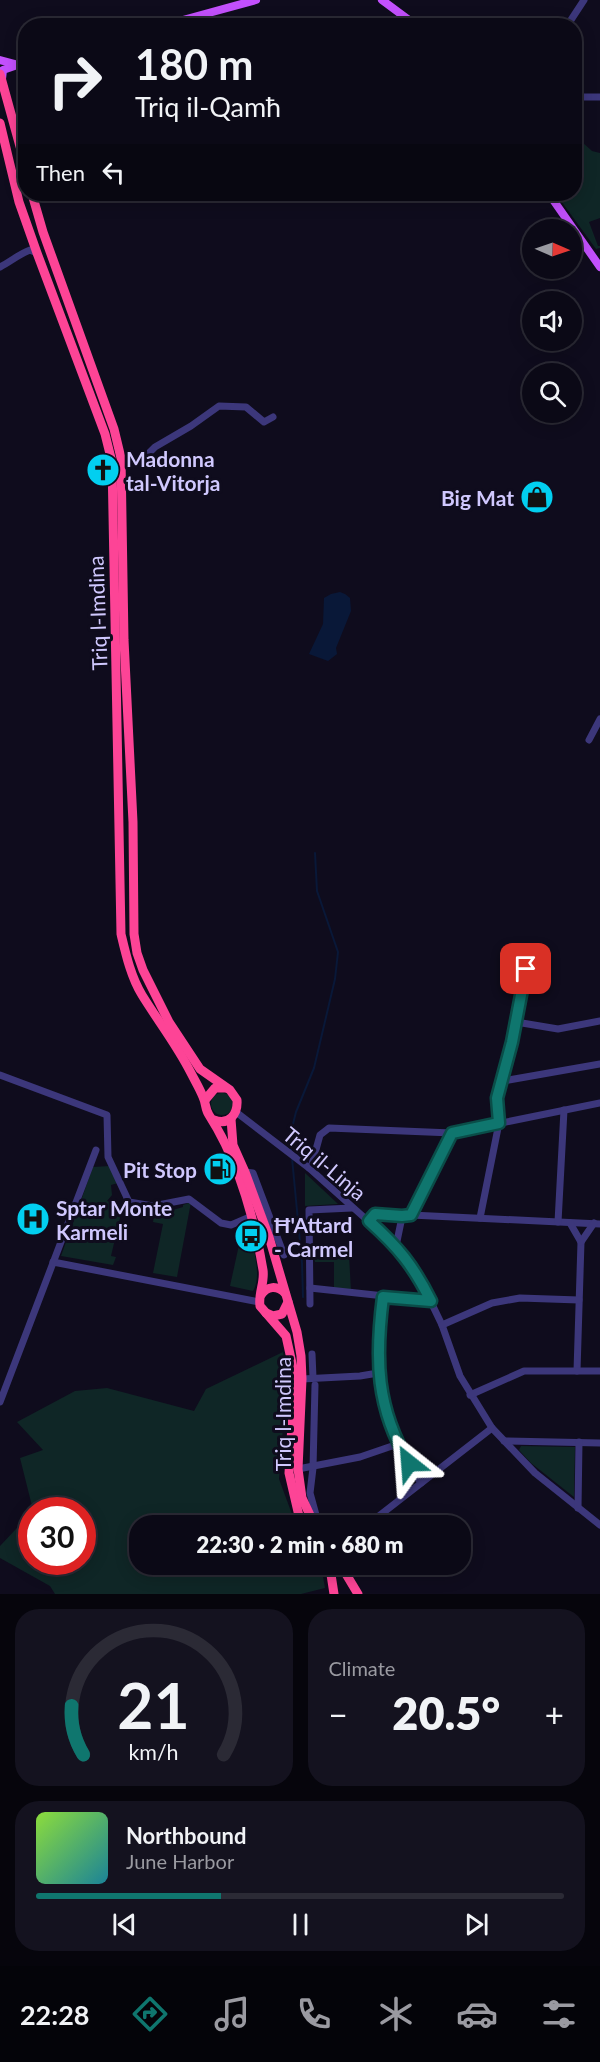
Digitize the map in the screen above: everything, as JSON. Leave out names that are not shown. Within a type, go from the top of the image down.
[{"type":"highway","points":[[1,77],[18,139]]},
{"type":"highway","name":"Triq l-Imdina","points":[[0,123],[18,198]]},
{"type":"highway","name":"Triq l-Imdina","points":[[19,201],[36,253],[105,434],[112,462],[120,778],[121,934],[126,958],[141,994],[168,1032],[205,1100],[207,1111],[214,1120],[242,1185],[252,1216],[264,1274],[260,1298],[264,1313],[286,1336],[295,1377],[289,1473],[299,1515]]},
{"type":"highway","name":"Triq l-Imdina","points":[[34,201],[114,429],[121,458],[124,639],[134,924],[137,952],[143,970],[175,1031],[200,1069],[234,1094],[237,1100],[233,1115],[233,1145],[272,1235],[297,1332],[302,1379],[298,1470],[302,1498],[310,1515]]},
{"type":"highway","points":[[205,1100],[215,1088],[225,1088]]},
{"type":"highway","points":[[214,1120],[219,1122],[233,1115]]},
{"type":"highway","points":[[260,1298],[265,1290],[272,1287],[279,1288],[287,1297],[285,1310],[278,1316],[264,1313]]},
{"type":"highway","points":[[330,1575],[334,1592]]},
{"type":"highway","points":[[346,1575],[358,1594]]},
{"type":"main road","points":[[190,18],[256,0]]},
{"type":"main road","points":[[382,0],[406,18]]},
{"type":"main road","points":[[0,60],[16,64]]},
{"type":"main road","points":[[1,77],[3,70],[16,64]]},
{"type":"main road","points":[[554,201],[600,267]]},
{"type":"street","points":[[573,18],[584,2]]},
{"type":"street","points":[[582,97],[600,97]]},
{"type":"street","points":[[0,267],[22,253],[30,250],[36,253]]},
{"type":"street","points":[[121,458],[142,460],[155,447],[219,406],[246,407],[264,422],[273,417]]},
{"type":"street","points":[[589,740],[600,719]]},
{"type":"street","points":[[480,1218],[499,1123],[497,1098],[503,1080],[526,969],[530,967]]},
{"type":"street","points":[[516,1022],[558,1029],[600,1021]]},
{"type":"street","points":[[503,1080],[600,1064]]},
{"type":"street","points":[[0,1075],[107,1115],[108,1157],[129,1202],[153,1206],[189,1199],[221,1223],[231,1226],[252,1216]]},
{"type":"street","points":[[309,1168],[320,1136],[330,1128],[452,1133],[600,1103]]},
{"type":"street","points":[[558,1222],[564,1110]]},
{"type":"street","name":"Triq il-Linja","points":[[233,1115],[309,1168],[396,1246],[418,1275],[442,1325],[460,1376],[492,1428],[535,1473],[600,1525]]},
{"type":"street","points":[[411,1215],[452,1133]]},
{"type":"street","points":[[0,1402],[96,1150]]},
{"type":"street","points":[[310,1304],[309,1210],[351,1208]]},
{"type":"street","points":[[369,1221],[375,1214],[597,1224]]},
{"type":"street","points":[[396,1246],[402,1216]]},
{"type":"street","points":[[570,1223],[581,1242],[577,1371]]},
{"type":"street","points":[[581,1242],[597,1224]]},
{"type":"street","points":[[272,1235],[284,1255]]},
{"type":"street","points":[[53,1262],[260,1298]]},
{"type":"street","points":[[310,1288],[431,1301]]},
{"type":"street","points":[[383,1297],[378,1332],[378,1373],[385,1408],[398,1444],[421,1483]]},
{"type":"street","points":[[442,1325],[492,1304],[520,1298],[579,1300]]},
{"type":"street","points":[[312,1354],[313,1468],[310,1493],[316,1515]]},
{"type":"street","points":[[470,1395],[524,1371],[600,1371]]},
{"type":"street","points":[[302,1379],[314,1382],[378,1373]]},
{"type":"street","points":[[380,1515],[492,1428]]},
{"type":"street","points":[[504,1441],[600,1443]]},
{"type":"street","points":[[578,1508],[579,1442]]},
{"type":"street","points":[[298,1470],[360,1457],[398,1444]]},
{"type":"green space","points":[[583,143],[592,151],[600,153],[600,218],[589,222],[600,248],[596,249],[582,230],[582,219],[574,219],[561,201],[582,201]]},
{"type":"green space","points":[[222,1093],[230,1096],[233,1104],[230,1112],[222,1115],[214,1112],[211,1104],[214,1096]]},
{"type":"green space","points":[[110,1166],[118,1183],[111,1185],[112,1195],[107,1201],[123,1205],[111,1256],[116,1257],[113,1265],[61,1256],[93,1167]]},
{"type":"green space","points":[[305,1173],[338,1204],[305,1206]]},
{"type":"green space","points":[[191,1202],[177,1277],[153,1273],[163,1224],[153,1222],[155,1211],[165,1209],[166,1212]]},
{"type":"green space","points":[[244,1222],[248,1225],[256,1261],[257,1280],[253,1291],[230,1286]]},
{"type":"green space","points":[[349,1255],[351,1291],[334,1288],[334,1262],[315,1262],[314,1257]]},
{"type":"green space","points":[[283,1352],[287,1375],[279,1479],[292,1515],[129,1515],[129,1575],[323,1575],[325,1588],[301,1594],[55,1594],[50,1586],[30,1575],[96,1575],[96,1497],[30,1497],[20,1458],[43,1450],[17,1422],[75,1391],[107,1388],[194,1411],[206,1389]]},
{"type":"green space","points":[[521,1446],[575,1447],[574,1497],[531,1463],[519,1450]]},
{"type":"green space","points":[[18,1527],[18,1568],[0,1558],[0,1546]]},
{"type":"water","points":[[340,592],[350,598],[351,611],[336,648],[337,654],[328,661],[309,654],[323,624],[324,598]]},
{"type":"waterway","points":[[291,1152],[290,1136],[296,1112],[314,1068],[335,979],[338,952],[317,891],[315,853]]},
{"type":"waterway","points":[[292,1158],[303,1297]]},
{"type":"place","name":"Madonna tal-Vitorja","points":[[103,470]]},
{"type":"place","name":"Big Mat","points":[[537,497]]},
{"type":"place","name":"Pit Stop","points":[[220,1169]]},
{"type":"place","name":"Sptar Monte Karmeli","points":[[33,1219]]},
{"type":"place","name":"Ħ'Attard - Carmel","points":[[251,1236]]},
{"type":"route","points":[[409,1463],[398,1444],[385,1408],[378,1373],[378,1332],[383,1297],[431,1301],[418,1275],[396,1246],[369,1221],[375,1214],[411,1215],[452,1133],[499,1123],[497,1098],[512,1042],[526,969]]}]
